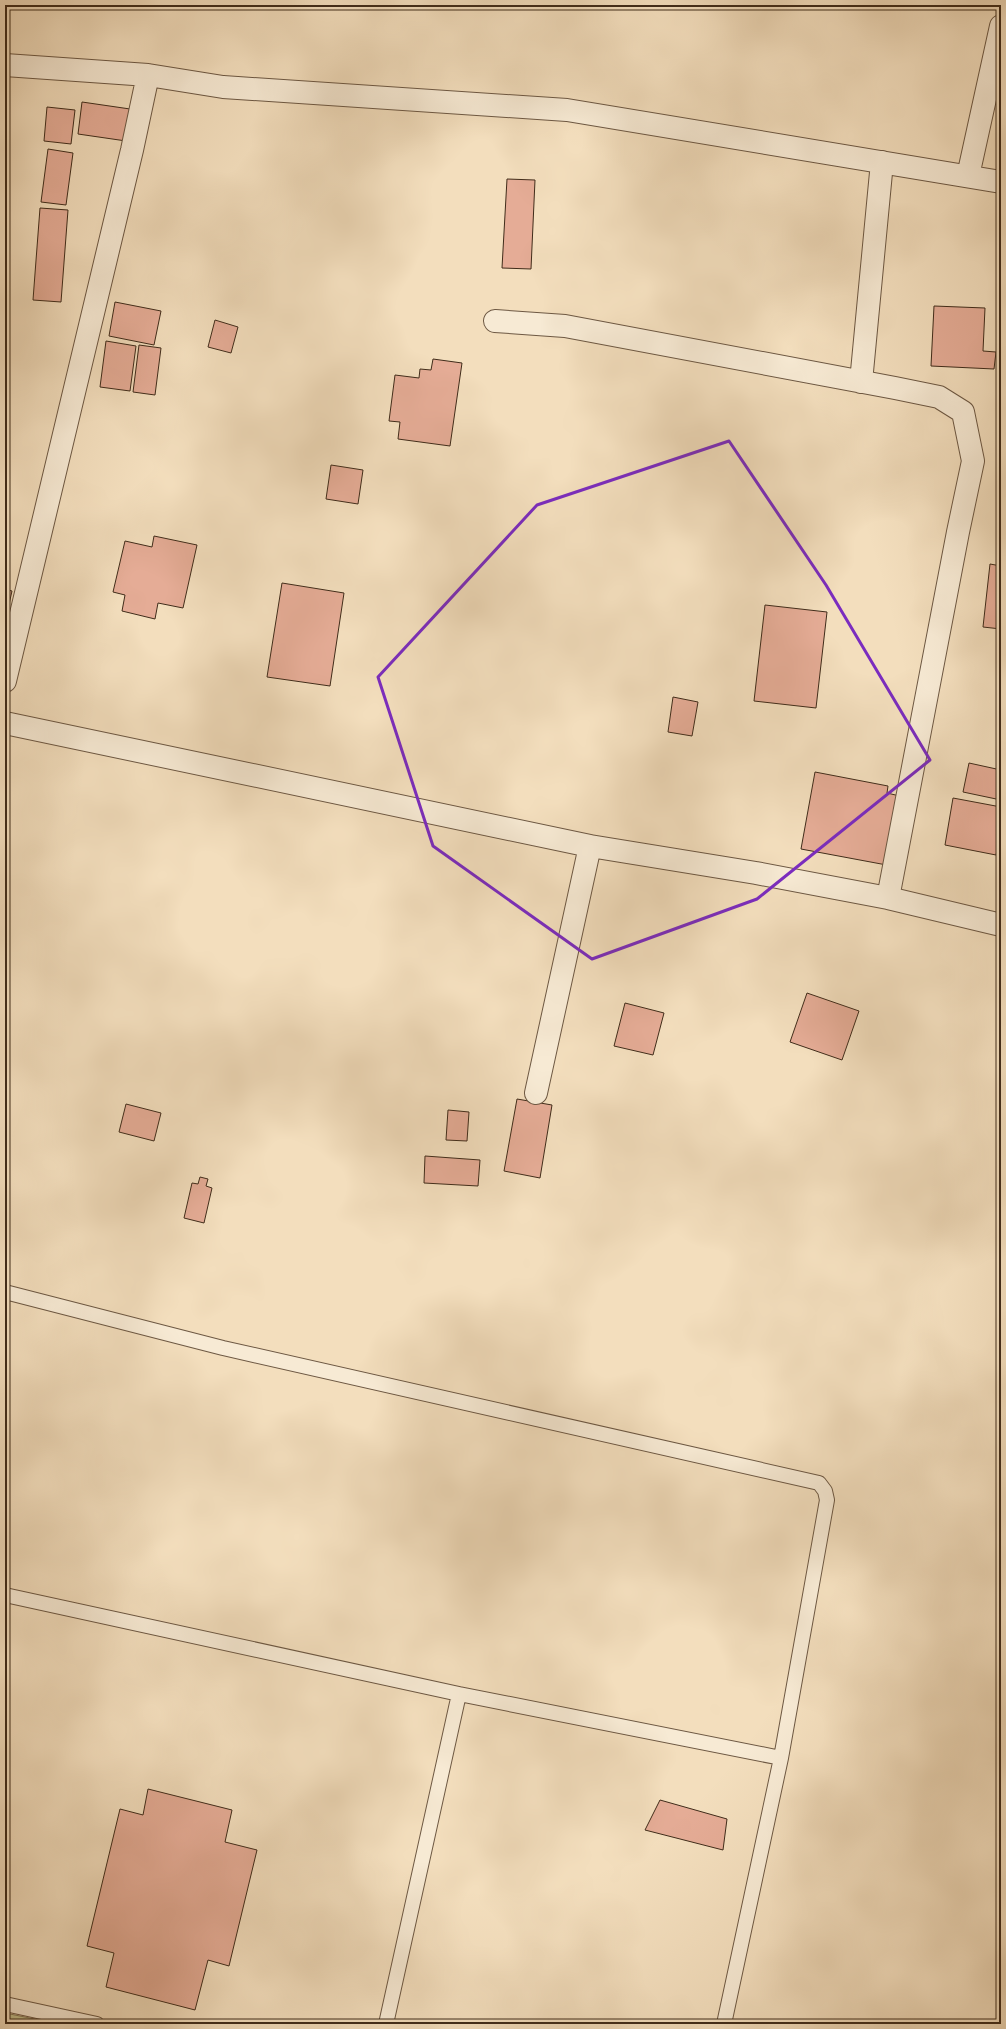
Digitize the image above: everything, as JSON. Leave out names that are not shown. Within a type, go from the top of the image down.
[{"type":"street","points":[[968,176],[1001,26]]},
{"type":"street","points":[[5,65],[148,75],[223,87],[567,110],[1001,182]]},
{"type":"street","points":[[5,682],[130,157],[148,75]]},
{"type":"street","points":[[861,382],[882,162]]},
{"type":"street","points":[[495,321],[565,326],[939,397],[963,412],[974,461],[958,532],[888,898]]},
{"type":"street","points":[[5,723],[590,846],[756,873],[888,898],[1001,925]]},
{"type":"street","points":[[536,1093],[590,846]]},
{"type":"lane","points":[[5,1292],[223,1348],[819,1483],[825,1491],[827,1500],[780,1758],[724,2024]]},
{"type":"lane","points":[[5,1595],[459,1694],[780,1758]]},
{"type":"lane","points":[[386,2024],[459,1694]]},
{"type":"lane","points":[[5,2004],[97,2024]]},
{"type":"highlighted area","points":[[729,441],[826,585],[930,760],[757,899],[592,959],[433,846],[378,677],[537,505]]},
{"type":"shaded area","points":[[5,2013],[59,2024],[5,2024]]},
{"type":"building","points":[[82,102],[137,110],[133,142],[78,134]]},
{"type":"building","points":[[47,107],[75,110],[71,144],[44,141]]},
{"type":"building","points":[[48,149],[73,153],[66,205],[41,202]]},
{"type":"building","points":[[507,179],[535,180],[531,269],[502,268]]},
{"type":"building","points":[[40,208],[68,210],[61,302],[33,300]]},
{"type":"building","points":[[115,302],[161,311],[154,345],[109,336]]},
{"type":"building","points":[[934,306],[985,308],[983,351],[996,352],[994,369],[931,366]]},
{"type":"building","points":[[215,320],[238,327],[231,353],[208,347]]},
{"type":"building","points":[[106,341],[136,346],[130,391],[100,387]]},
{"type":"building","points":[[139,345],[161,348],[155,395],[133,392]]},
{"type":"building","points":[[433,359],[462,363],[450,446],[398,439],[400,422],[389,421],[395,375],[419,378],[420,369],[431,370]]},
{"type":"building","points":[[331,465],[363,470],[358,504],[326,499]]},
{"type":"building","points":[[154,536],[197,545],[183,608],[158,603],[155,619],[122,611],[125,595],[113,592],[125,541],[152,547]]},
{"type":"building","points":[[990,564],[1001,566],[1001,629],[983,627]]},
{"type":"building","points":[[282,583],[344,593],[330,686],[267,677]]},
{"type":"building","points":[[5,589],[12,591],[5,622]]},
{"type":"building","points":[[765,605],[827,612],[816,708],[754,701]]},
{"type":"building","points":[[673,697],[698,702],[692,736],[668,732]]},
{"type":"building","points":[[969,763],[1001,770],[1001,800],[963,792]]},
{"type":"building","points":[[815,772],[888,786],[887,793],[904,797],[892,866],[801,849]]},
{"type":"building","points":[[953,798],[1001,807],[1001,830],[996,855],[945,845]]},
{"type":"building","points":[[807,993],[859,1011],[842,1060],[790,1042]]},
{"type":"building","points":[[625,1003],[664,1013],[653,1055],[614,1046]]},
{"type":"building","points":[[517,1099],[552,1105],[540,1178],[504,1171]]},
{"type":"building","points":[[126,1104],[161,1113],[154,1141],[119,1132]]},
{"type":"building","points":[[448,1110],[469,1112],[467,1141],[446,1140]]},
{"type":"building","points":[[425,1156],[480,1160],[478,1186],[424,1183]]},
{"type":"building","points":[[200,1177],[208,1179],[206,1186],[212,1188],[204,1223],[184,1218],[192,1183],[198,1184]]},
{"type":"building","points":[[148,1789],[232,1810],[225,1842],[257,1850],[229,1966],[208,1960],[195,2010],[106,1987],[114,1953],[87,1946],[120,1809],[143,1815]]},
{"type":"building","points":[[660,1800],[727,1819],[723,1850],[645,1830]]}]
